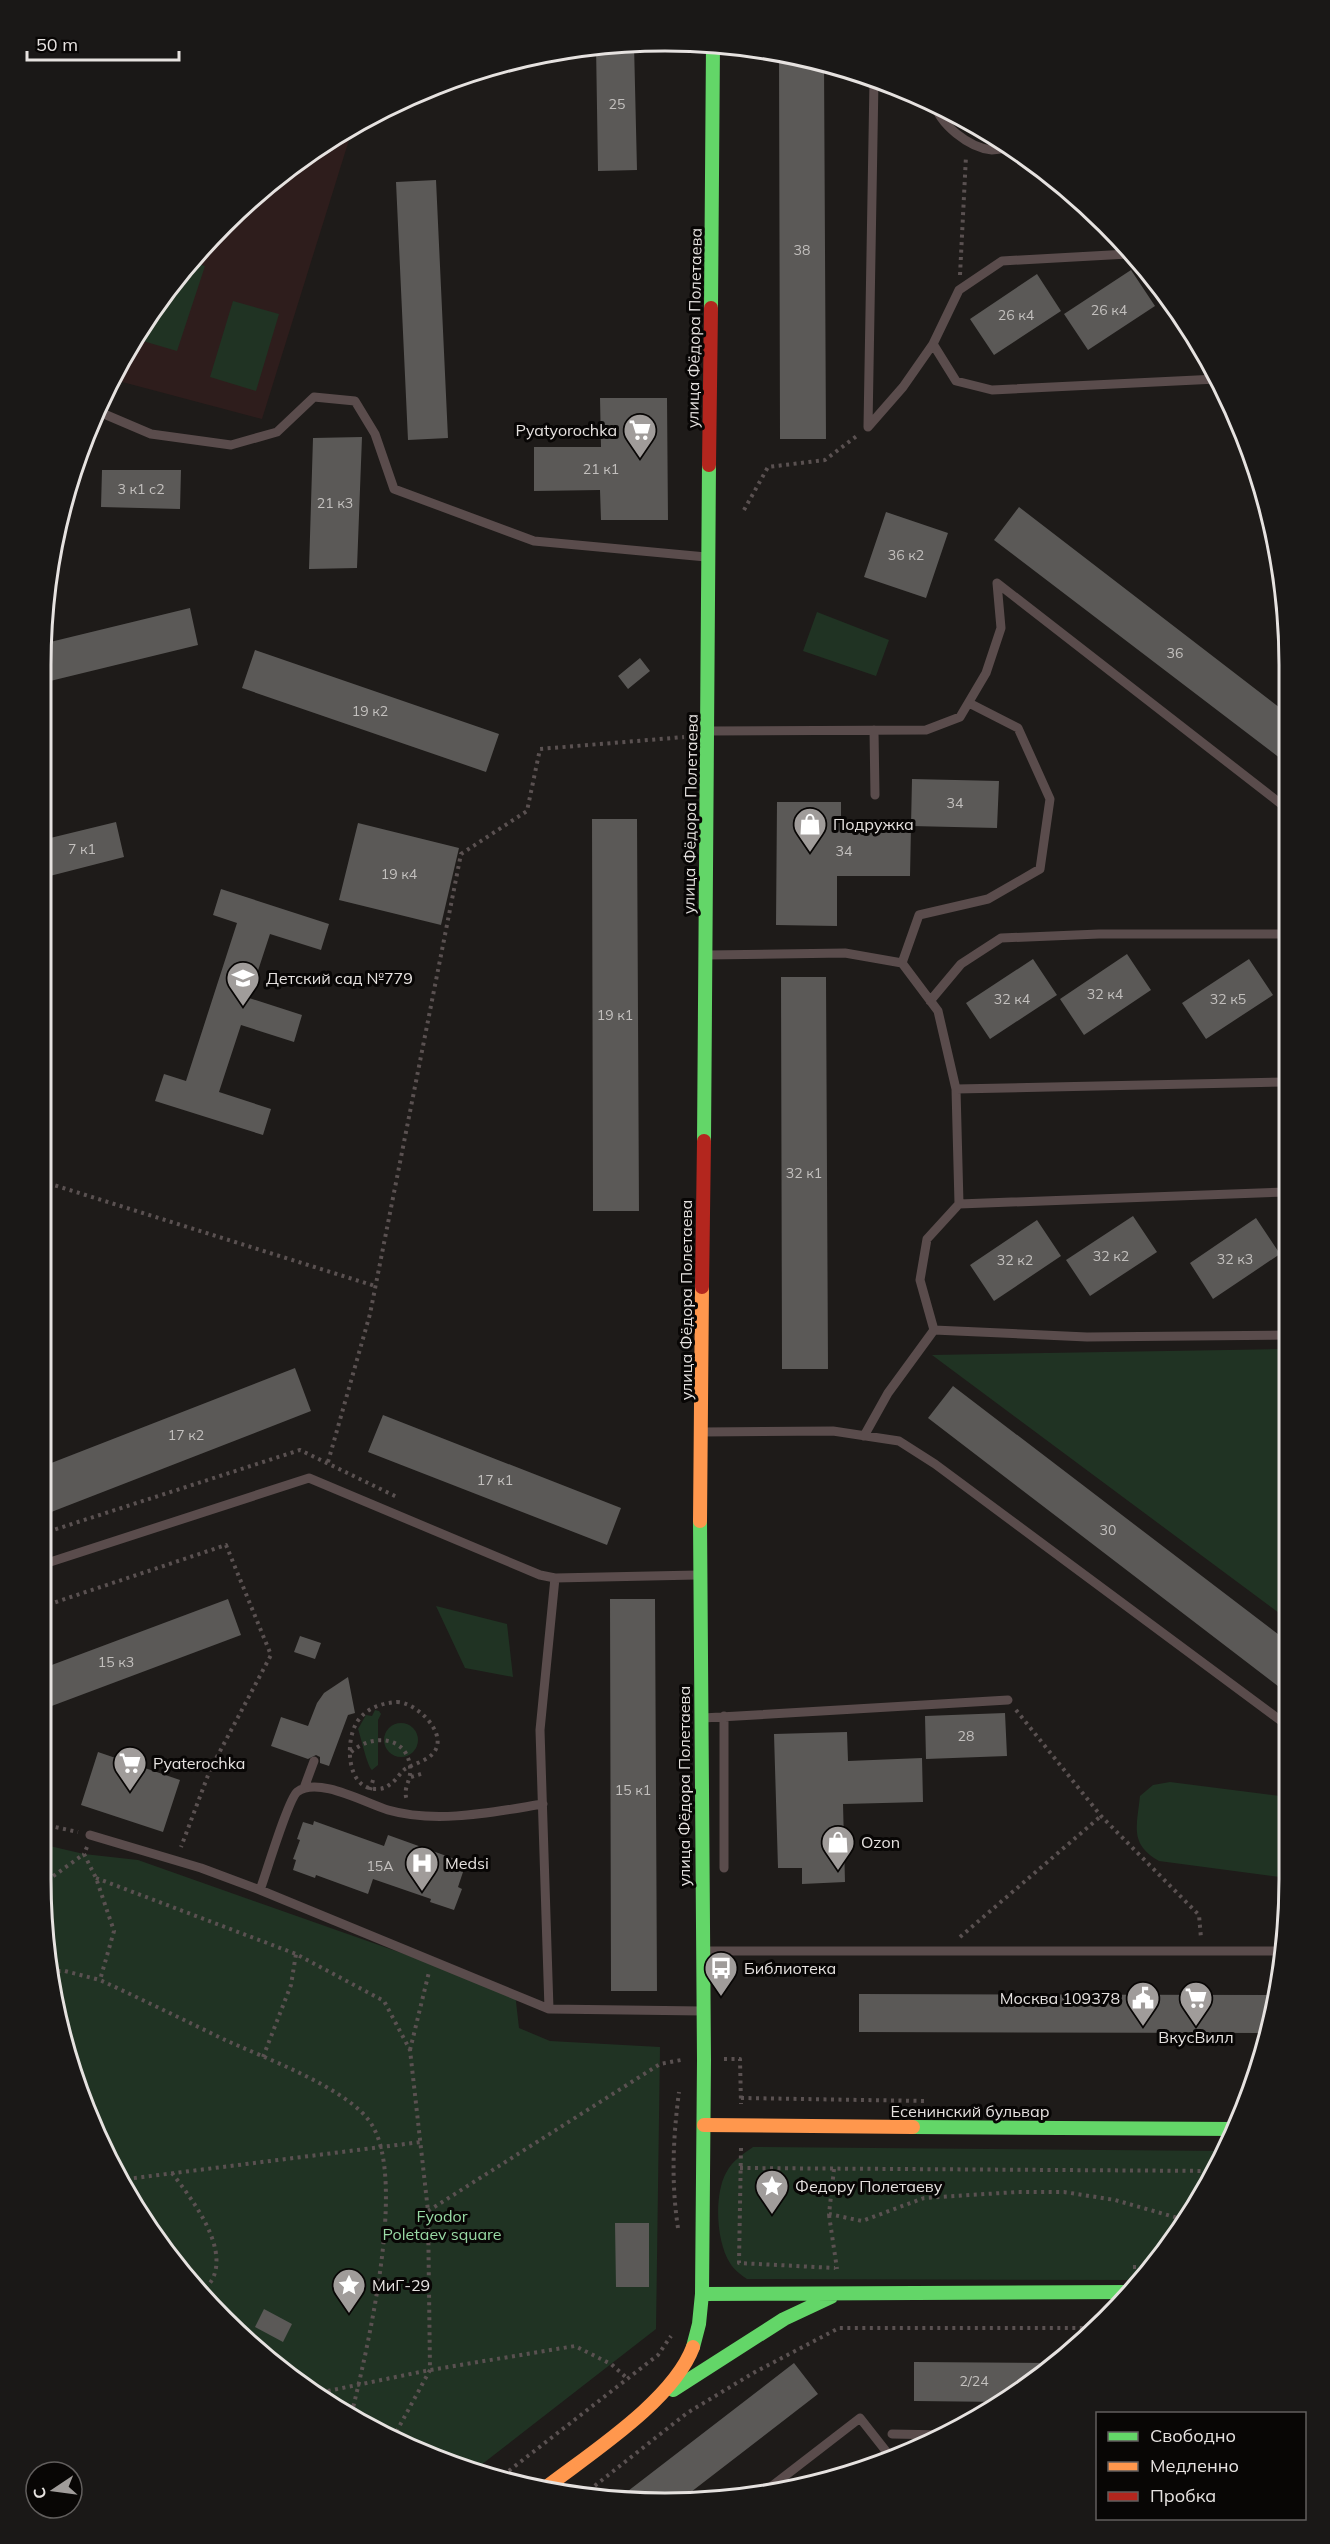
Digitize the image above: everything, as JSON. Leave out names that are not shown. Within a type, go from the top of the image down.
[{"type":"main road","name":"улица Фёдора Полетаева","points":[[553,2482],[653,2404],[677,2377],[692,2350],[699,2324],[702,2294],[704,2060],[700,1575],[713,53]]},
{"type":"main road","name":"Есенинский бульвар","points":[[704,2125],[1226,2129]]},
{"type":"main road","points":[[702,2294],[1119,2292]]},
{"type":"main road","points":[[653,2404],[784,2319],[837,2294]]},
{"type":"lane","points":[[868,427],[874,88]]},
{"type":"lane","points":[[937,114],[966,141],[991,150],[998,149]]},
{"type":"lane","points":[[868,427],[903,387],[933,344],[959,290],[1002,261],[1122,254]]},
{"type":"lane","points":[[933,344],[956,381],[992,390],[1209,379]]},
{"type":"lane","points":[[105,414],[151,434],[231,445],[277,432],[314,398],[355,400],[375,434],[394,489],[534,541],[709,558]]},
{"type":"lane","points":[[707,730],[926,730],[960,717],[986,673],[1001,628],[997,583],[1279,802]]},
{"type":"lane","points":[[902,963],[919,915],[988,899],[1040,869],[1050,799],[1018,728],[969,703]]},
{"type":"lane","points":[[874,730],[875,795]]},
{"type":"lane","points":[[930,1001],[961,964],[1001,938],[1099,934],[1279,934]]},
{"type":"lane","points":[[705,955],[845,953],[902,963],[938,1011],[956,1089],[959,1204],[927,1239],[920,1280],[934,1330]]},
{"type":"lane","points":[[956,1089],[1279,1082]]},
{"type":"lane","points":[[959,1204],[1279,1192]]},
{"type":"lane","points":[[864,1436],[888,1394],[934,1330]]},
{"type":"lane","points":[[934,1330],[1087,1337],[1279,1335]]},
{"type":"lane","points":[[701,1432],[833,1431],[899,1441],[935,1464],[1279,1719]]},
{"type":"lane","points":[[51,1562],[309,1479],[540,1575],[555,1578],[700,1575]]},
{"type":"lane","points":[[549,2009],[540,1730],[555,1578]]},
{"type":"lane","points":[[701,1718],[1008,1700]]},
{"type":"lane","points":[[724,1716],[724,1868]]},
{"type":"lane","points":[[260,1890],[294,1796],[304,1788],[314,1761]]},
{"type":"lane","points":[[304,1788],[322,1787],[387,1810],[412,1814],[477,1814],[543,1804]]},
{"type":"lane","points":[[90,1835],[260,1890],[549,2009],[703,2011]]},
{"type":"lane","points":[[702,1951],[1275,1951]]},
{"type":"lane","points":[[777,2482],[860,2418],[886,2451]]},
{"type":"lane","points":[[892,2434],[926,2435]]},
{"type":"path","points":[[959,290],[966,141]]},
{"type":"path","points":[[744,510],[768,467],[825,460],[868,427]]},
{"type":"path","points":[[683,749],[684,725]]},
{"type":"path","points":[[328,1462],[370,1314],[461,854],[526,811],[540,749],[684,737]]},
{"type":"path","points":[[51,1184],[375,1286]]},
{"type":"path","points":[[51,1531],[300,1450],[400,1499]]},
{"type":"path","points":[[51,1604],[226,1545],[271,1655],[210,1770],[176,1861]]},
{"type":"path","points":[[1008,1700],[1101,1816],[1199,1915],[1202,1951]]},
{"type":"path","points":[[407,1703],[426,1719],[437,1738],[437,1746],[431,1755],[410,1766],[389,1785],[377,1789],[362,1785],[354,1775],[350,1752],[354,1730],[362,1716],[382,1704],[407,1703]]},
{"type":"path","points":[[350,1752],[370,1740],[390,1741],[403,1750],[410,1766],[410,1777],[405,1791],[412,1814]]},
{"type":"path","points":[[410,1777],[424,1773]]},
{"type":"path","points":[[944,1951],[1101,1816]]},
{"type":"path","points":[[51,1826],[90,1835],[84,1854],[51,1878]]},
{"type":"path","points":[[84,1854],[96,1878],[114,1931],[100,1980]]},
{"type":"path","points":[[96,1878],[296,1954],[384,2001],[410,2050]]},
{"type":"path","points":[[263,2057],[291,1985],[296,1954]]},
{"type":"path","points":[[397,2432],[430,2370],[428,2211],[410,2050],[431,1964]]},
{"type":"path","points":[[58,1971],[100,1980],[308,2077],[353,2104],[372,2124],[382,2148],[386,2192],[383,2243],[372,2329],[353,2408]]},
{"type":"path","points":[[679,2050],[679,2071]]},
{"type":"path","points":[[428,2211],[660,2064],[679,2060],[740,2059],[742,2127],[739,2264],[837,2268],[829,2214],[834,2169]]},
{"type":"path","points":[[679,2082],[674,2119],[673,2196],[679,2240]]},
{"type":"path","points":[[129,2179],[421,2142]]},
{"type":"path","points":[[740,2168],[1205,2171]]},
{"type":"path","points":[[172,2173],[192,2198],[211,2234],[215,2259],[213,2277],[206,2287]]},
{"type":"path","points":[[829,2214],[862,2221],[924,2198],[1017,2192],[1064,2192],[1115,2200],[1177,2218]]},
{"type":"path","points":[[507,2472],[658,2355],[674,2327]]},
{"type":"path","points":[[591,2489],[687,2413],[755,2372],[839,2328],[1083,2328]]},
{"type":"path","points":[[326,2391],[430,2370],[575,2346],[611,2364],[628,2379]]},
{"type":"shaded area","points":[[350,138],[262,419],[120,381],[154,324],[203,260],[260,203],[324,154]]},
{"type":"green space","points":[[199,264],[205,266],[177,351],[143,341]]},
{"type":"green space","points":[[233,301],[279,314],[256,391],[210,377]]},
{"type":"green space","points":[[817,612],[889,640],[876,676],[803,651]]},
{"type":"green space","points":[[1279,1349],[1279,1613],[932,1355]]},
{"type":"green space","points":[[436,1606],[507,1624],[513,1677],[465,1668]]},
{"type":"green space","points":[[375,1710],[381,1714],[378,1720],[378,1765],[372,1770],[358,1729],[366,1715],[372,1716]]},
{"type":"green space","points":[[401,1723],[413,1728],[418,1740],[413,1752],[401,1757],[389,1752],[384,1740],[389,1728]]},
{"type":"green space","points":[[1170,1782],[1279,1796],[1279,1877],[1159,1861],[1149,1855],[1139,1841],[1137,1825],[1140,1796],[1153,1785]]},
{"type":"green space","name":"Fyodor Poletaev square","points":[[51,1846],[84,1854],[138,1860],[515,1993],[519,2028],[550,2041],[660,2047],[656,2329],[482,2464],[393,2430],[324,2390],[291,2366],[260,2341],[203,2284],[154,2220],[114,2151],[84,2076],[63,1999],[52,1919]]},
{"type":"green space","points":[[753,2147],[1216,2151],[1176,2220],[1130,2280],[747,2279],[733,2268],[725,2254],[718,2218],[722,2182],[728,2169]]},
{"type":"building","points":[[634,52],[637,170],[598,171],[596,55]]},
{"type":"building","points":[[779,62],[824,72],[826,439],[780,439]]},
{"type":"building","points":[[436,180],[448,438],[408,440],[396,182]]},
{"type":"building","points":[[1131,270],[1155,306],[1088,350],[1064,314]]},
{"type":"building","points":[[1037,274],[1061,311],[994,355],[970,319]]},
{"type":"building","points":[[600,398],[667,398],[668,520],[601,520],[600,490],[534,491],[534,447],[601,447]]},
{"type":"building","points":[[362,437],[357,568],[309,569],[313,438]]},
{"type":"building","points":[[102,470],[181,470],[180,509],[101,507]]},
{"type":"building","points":[[1019,507],[1279,707],[1279,757],[994,540]]},
{"type":"building","points":[[886,512],[948,533],[926,598],[864,577]]},
{"type":"building","points":[[190,608],[198,645],[51,681],[52,642]]},
{"type":"building","points":[[255,650],[499,734],[486,772],[242,688]]},
{"type":"building","points":[[640,658],[650,671],[628,689],[618,676]]},
{"type":"building","points":[[912,779],[999,781],[997,828],[911,826]]},
{"type":"building","points":[[777,802],[841,802],[841,826],[911,827],[910,876],[837,876],[837,926],[776,925]]},
{"type":"building","points":[[592,819],[637,819],[639,1211],[593,1211]]},
{"type":"building","points":[[116,822],[124,857],[51,876],[51,838]]},
{"type":"building","points":[[358,823],[459,848],[441,925],[339,900]]},
{"type":"building","name":"Детский сад №779","points":[[221,889],[329,924],[321,950],[270,934],[249,998],[302,1015],[294,1042],[241,1025],[219,1092],[271,1109],[263,1135],[155,1101],[164,1074],[186,1081],[237,923],[213,915]]},
{"type":"building","points":[[1127,954],[1151,990],[1084,1035],[1060,999]]},
{"type":"building","points":[[1033,959],[1057,995],[990,1039],[966,1003]]},
{"type":"building","points":[[1249,959],[1273,995],[1206,1039],[1182,1003]]},
{"type":"building","points":[[781,977],[826,977],[828,1369],[782,1369]]},
{"type":"building","points":[[1133,1216],[1157,1252],[1090,1296],[1066,1260]]},
{"type":"building","points":[[1256,1218],[1279,1252],[1213,1299],[1190,1263]]},
{"type":"building","points":[[1037,1220],[1061,1256],[994,1301],[970,1265]]},
{"type":"building","points":[[295,1368],[311,1411],[51,1512],[51,1463]]},
{"type":"building","points":[[953,1386],[1279,1635],[1279,1687],[928,1418]]},
{"type":"building","points":[[383,1415],[621,1508],[607,1545],[368,1452]]},
{"type":"building","points":[[228,1599],[241,1635],[51,1706],[51,1665]]},
{"type":"building","points":[[610,1599],[655,1599],[657,1991],[611,1991]]},
{"type":"building","points":[[300,1636],[321,1643],[315,1659],[294,1652]]},
{"type":"building","points":[[348,1677],[355,1713],[348,1715],[329,1766],[320,1763],[320,1757],[316,1755],[308,1759],[271,1746],[281,1717],[308,1726],[317,1703],[324,1693]]},
{"type":"building","points":[[1005,1713],[1007,1756],[926,1759],[925,1716]]},
{"type":"building","points":[[847,1732],[848,1761],[922,1758],[923,1802],[843,1804],[845,1882],[802,1884],[802,1868],[778,1868],[774,1734]]},
{"type":"building","name":"Pyaterochka","points":[[98,1752],[180,1780],[163,1832],[81,1805]]},
{"type":"building","points":[[314,1821],[384,1846],[388,1835],[466,1863],[458,1887],[462,1889],[454,1910],[430,1902],[431,1899],[373,1879],[368,1894],[316,1875],[315,1878],[293,1870],[296,1860],[293,1859],[300,1840],[297,1839],[303,1822],[313,1825]]},
{"type":"building","points":[[859,1994],[1268,1995],[1259,2033],[859,2032]]},
{"type":"building","points":[[615,2223],[649,2223],[649,2287],[616,2287]]},
{"type":"building","points":[[264,2309],[292,2324],[283,2342],[255,2327]]},
{"type":"building","points":[[914,2362],[1043,2363],[987,2402],[914,2401]]},
{"type":"building","points":[[794,2363],[818,2394],[690,2492],[627,2492]]},
{"type":"traffic: fast","points":[[711,308],[713,53]]},
{"type":"traffic: fast","points":[[704,1141],[709,465]]},
{"type":"traffic: fast","points":[[693,2347],[699,2324],[702,2294],[704,2060],[700,1521]]},
{"type":"traffic: fast","points":[[913,2127],[1226,2129]]},
{"type":"traffic: fast","points":[[702,2294],[1119,2292]]},
{"type":"traffic: fast","points":[[673,2390],[784,2319],[831,2297]]},
{"type":"traffic: slow","points":[[700,1521],[702,1287]]},
{"type":"traffic: slow","points":[[704,2125],[913,2127]]},
{"type":"traffic: slow","points":[[553,2482],[606,2443],[649,2406],[668,2387],[683,2367],[693,2347]]},
{"type":"traffic: jam","points":[[709,465],[711,308]]},
{"type":"traffic: jam","points":[[702,1287],[704,1141]]},
{"type":"place","name":"Pyatyorochka","points":[[640,459]]},
{"type":"place","name":"Подружка","points":[[810,853]]},
{"type":"place","name":"Детский сад №779","points":[[243,1007]]},
{"type":"place","name":"Pyaterochka","points":[[130,1792]]},
{"type":"place","name":"Ozon","points":[[838,1871]]},
{"type":"place","name":"Medsi","points":[[422,1892]]},
{"type":"place","name":"Библиотека","points":[[721,1997]]},
{"type":"place","name":"Москва 109378","points":[[1143,2027]]},
{"type":"place","name":"ВкусВилл","points":[[1196,2027]]},
{"type":"place","name":"Федору Полетаеву","points":[[772,2215]]},
{"type":"place","name":"МиГ-29","points":[[349,2314]]}]
